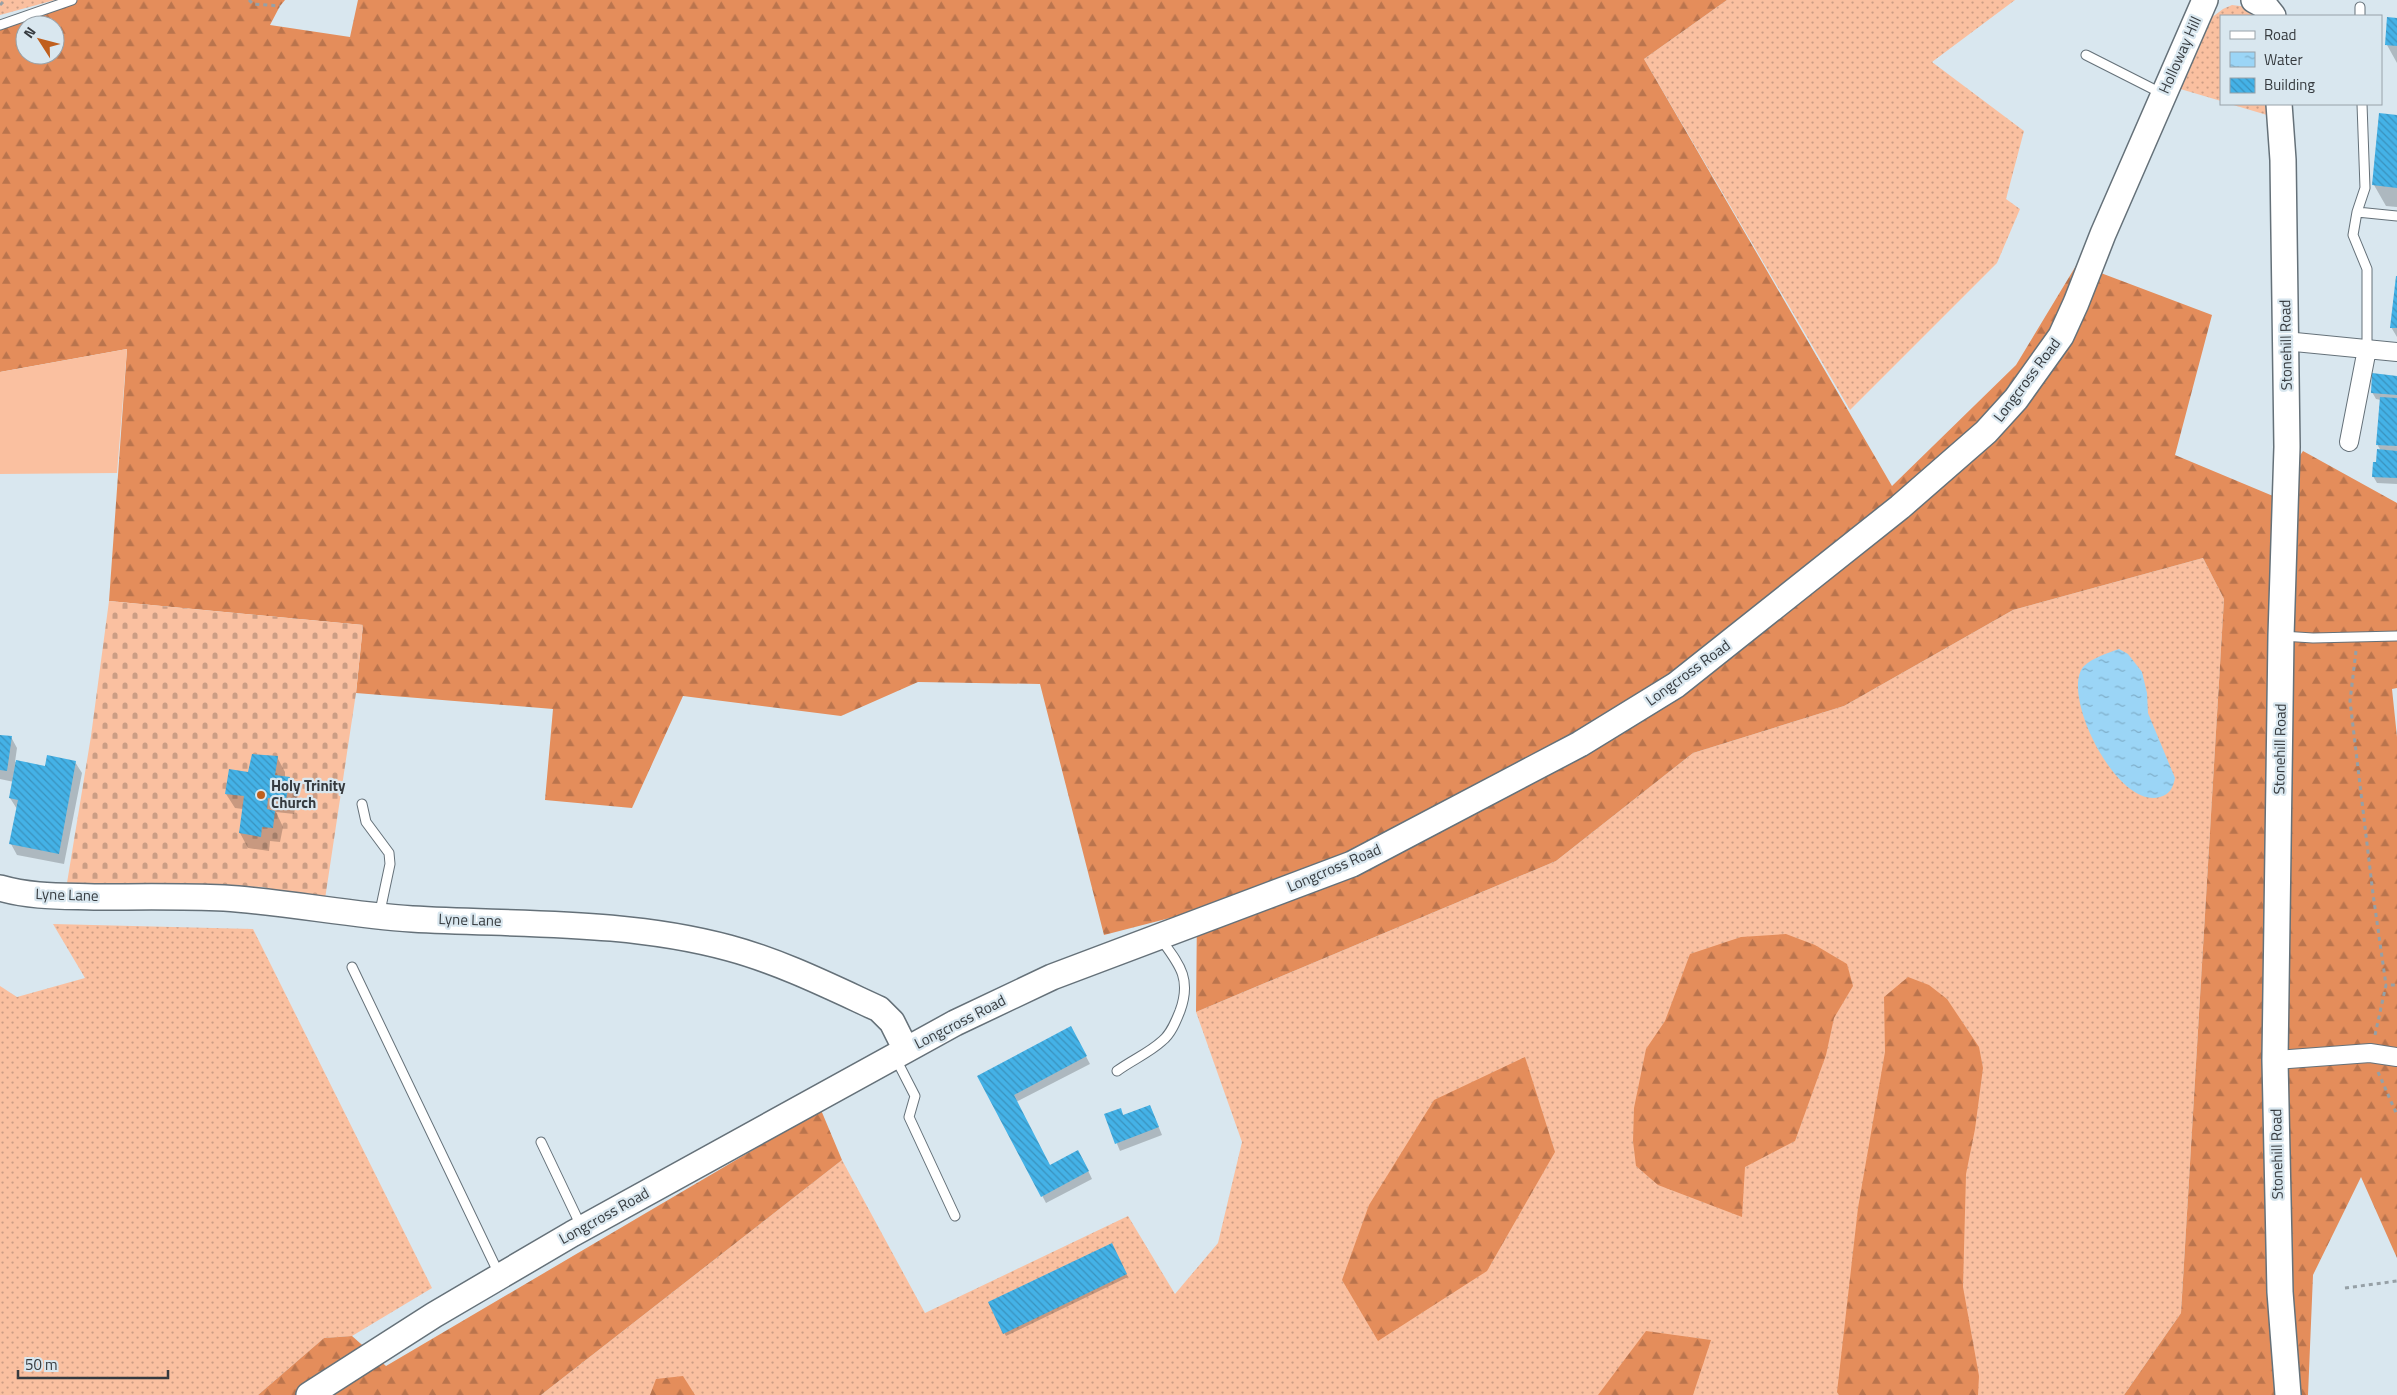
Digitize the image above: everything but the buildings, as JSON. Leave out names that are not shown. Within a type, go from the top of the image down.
[{"type":"main road","name":"Holloway Hill","points":[[2159,102],[2205,0]]},
{"type":"main road","name":"Longcross Road","points":[[309,1395],[434,1314],[500,1276],[795,1109],[956,1023],[1052,977],[1352,864],[1580,744],[1676,685],[1900,508],[1986,432],[2016,399],[2060,336],[2076,303],[2159,102]]},
{"type":"main road","name":"Stonehill Road","points":[[2280,105],[2283,160],[2287,447],[2281,636],[2275,1060],[2280,1292],[2288,1395]]},
{"type":"main road","name":"Lyne Lane","points":[[0,888],[40,896],[224,898],[379,916],[543,922],[624,930],[729,948],[772,962],[879,1010],[892,1022],[901,1053]]},
{"type":"street","points":[[2286,341],[2397,352]]},
{"type":"street","points":[[2350,442],[2366,349]]},
{"type":"street","points":[[2275,1060],[2370,1053],[2397,1057]]},
{"type":"lane","points":[[0,26],[72,0]]},
{"type":"lane","points":[[2086,56],[2159,102]]},
{"type":"lane","points":[[2362,105],[2365,188],[2357,212],[2353,235],[2367,269],[2366,349]]},
{"type":"lane","points":[[2357,212],[2397,216]]},
{"type":"lane","points":[[2281,636],[2358,638],[2397,636]]},
{"type":"lane","points":[[362,804],[366,822],[389,853],[390,864],[379,916]]},
{"type":"lane","points":[[1117,1072],[1164,1040],[1176,1021],[1183,1003],[1186,986],[1183,972],[1160,937]]},
{"type":"lane","points":[[352,967],[500,1276]]},
{"type":"lane","points":[[901,1053],[915,1096],[909,1117],[956,1216]]},
{"type":"lane","points":[[540,1142],[582,1229]]},
{"type":"path","points":[[0,5],[4,0]]},
{"type":"path","points":[[249,0],[253,4],[280,6]]},
{"type":"path","points":[[2358,638],[2350,701],[2372,894],[2386,986],[2370,1053],[2397,1115]]},
{"type":"path","points":[[2386,986],[2397,986]]},
{"type":"path","points":[[2345,1288],[2397,1281]]},
{"type":"green space","points":[[0,0],[55,0],[0,15]]},
{"type":"green space","points":[[78,0],[285,0],[270,25],[350,37],[358,0],[1727,0],[1644,59],[1892,486],[2016,365],[2077,264],[2212,315],[2175,455],[2273,496],[2303,451],[2397,503],[2397,688],[2392,689],[2397,737],[2397,1258],[2361,1177],[2313,1275],[2308,1395],[2124,1395],[2181,1313],[2224,599],[2203,558],[2013,610],[1844,706],[1693,753],[1556,861],[1196,1012],[1197,911],[1104,935],[1040,684],[918,682],[841,716],[683,696],[632,808],[545,800],[553,709],[356,693],[363,625],[109,601],[127,349],[0,372],[0,28],[15,23],[15,65],[65,65],[65,15],[36,15]]},
{"type":"green space","points":[[1727,0],[2015,0],[1932,62],[2024,131],[2006,199],[2020,209],[1997,263],[1850,410],[1644,59]]},
{"type":"green space","points":[[2232,5],[2248,7],[2256,15],[2220,15],[2220,101],[2177,88],[2211,18]]},
{"type":"green space","points":[[2233,105],[2267,105],[2267,115]]},
{"type":"green space","points":[[127,349],[117,473],[0,474],[0,372]]},
{"type":"green space","points":[[2203,558],[2224,599],[2181,1313],[2124,1395],[541,1395],[842,1160],[925,1313],[1128,1216],[1175,1294],[1218,1243],[1242,1142],[1196,1012],[1556,861],[1693,753],[1844,706],[2013,610]]},
{"type":"green space","points":[[109,601],[363,625],[356,693],[325,899],[262,887],[67,883],[91,736]]},
{"type":"green space","points":[[53,924],[253,929],[432,1288],[352,1336],[324,1338],[258,1395],[0,1395],[0,986],[17,997],[85,978]]},
{"type":"green space","points":[[1786,934],[1815,945],[1847,964],[1853,986],[1834,1018],[1826,1055],[1795,1141],[1745,1167],[1742,1217],[1658,1185],[1636,1166],[1633,1141],[1634,1108],[1646,1049],[1665,1021],[1690,954],[1741,937]]},
{"type":"green space","points":[[1908,977],[1929,985],[1947,999],[1979,1047],[1983,1068],[1975,1129],[1966,1174],[1963,1287],[1979,1376],[1978,1395],[1839,1395],[1837,1392],[1858,1208],[1885,1052],[1884,997]]},
{"type":"green space","points":[[1525,1057],[1555,1152],[1487,1271],[1378,1341],[1342,1280],[1369,1205],[1434,1100]]},
{"type":"green space","points":[[821,1110],[842,1160],[541,1395],[258,1395],[324,1338],[352,1336],[386,1366]]},
{"type":"green space","points":[[1646,1331],[1711,1340],[1693,1395],[1598,1395]]},
{"type":"green space","points":[[683,1376],[695,1395],[650,1395],[656,1379]]},
{"type":"water","points":[[2119,649],[2128,654],[2142,672],[2147,693],[2148,713],[2175,778],[2170,790],[2160,797],[2143,796],[2126,786],[2110,768],[2096,746],[2079,700],[2078,680],[2084,666],[2096,658]]},
{"type":"place","name":"Holy Trinity Church","points":[[261,795]]}]
